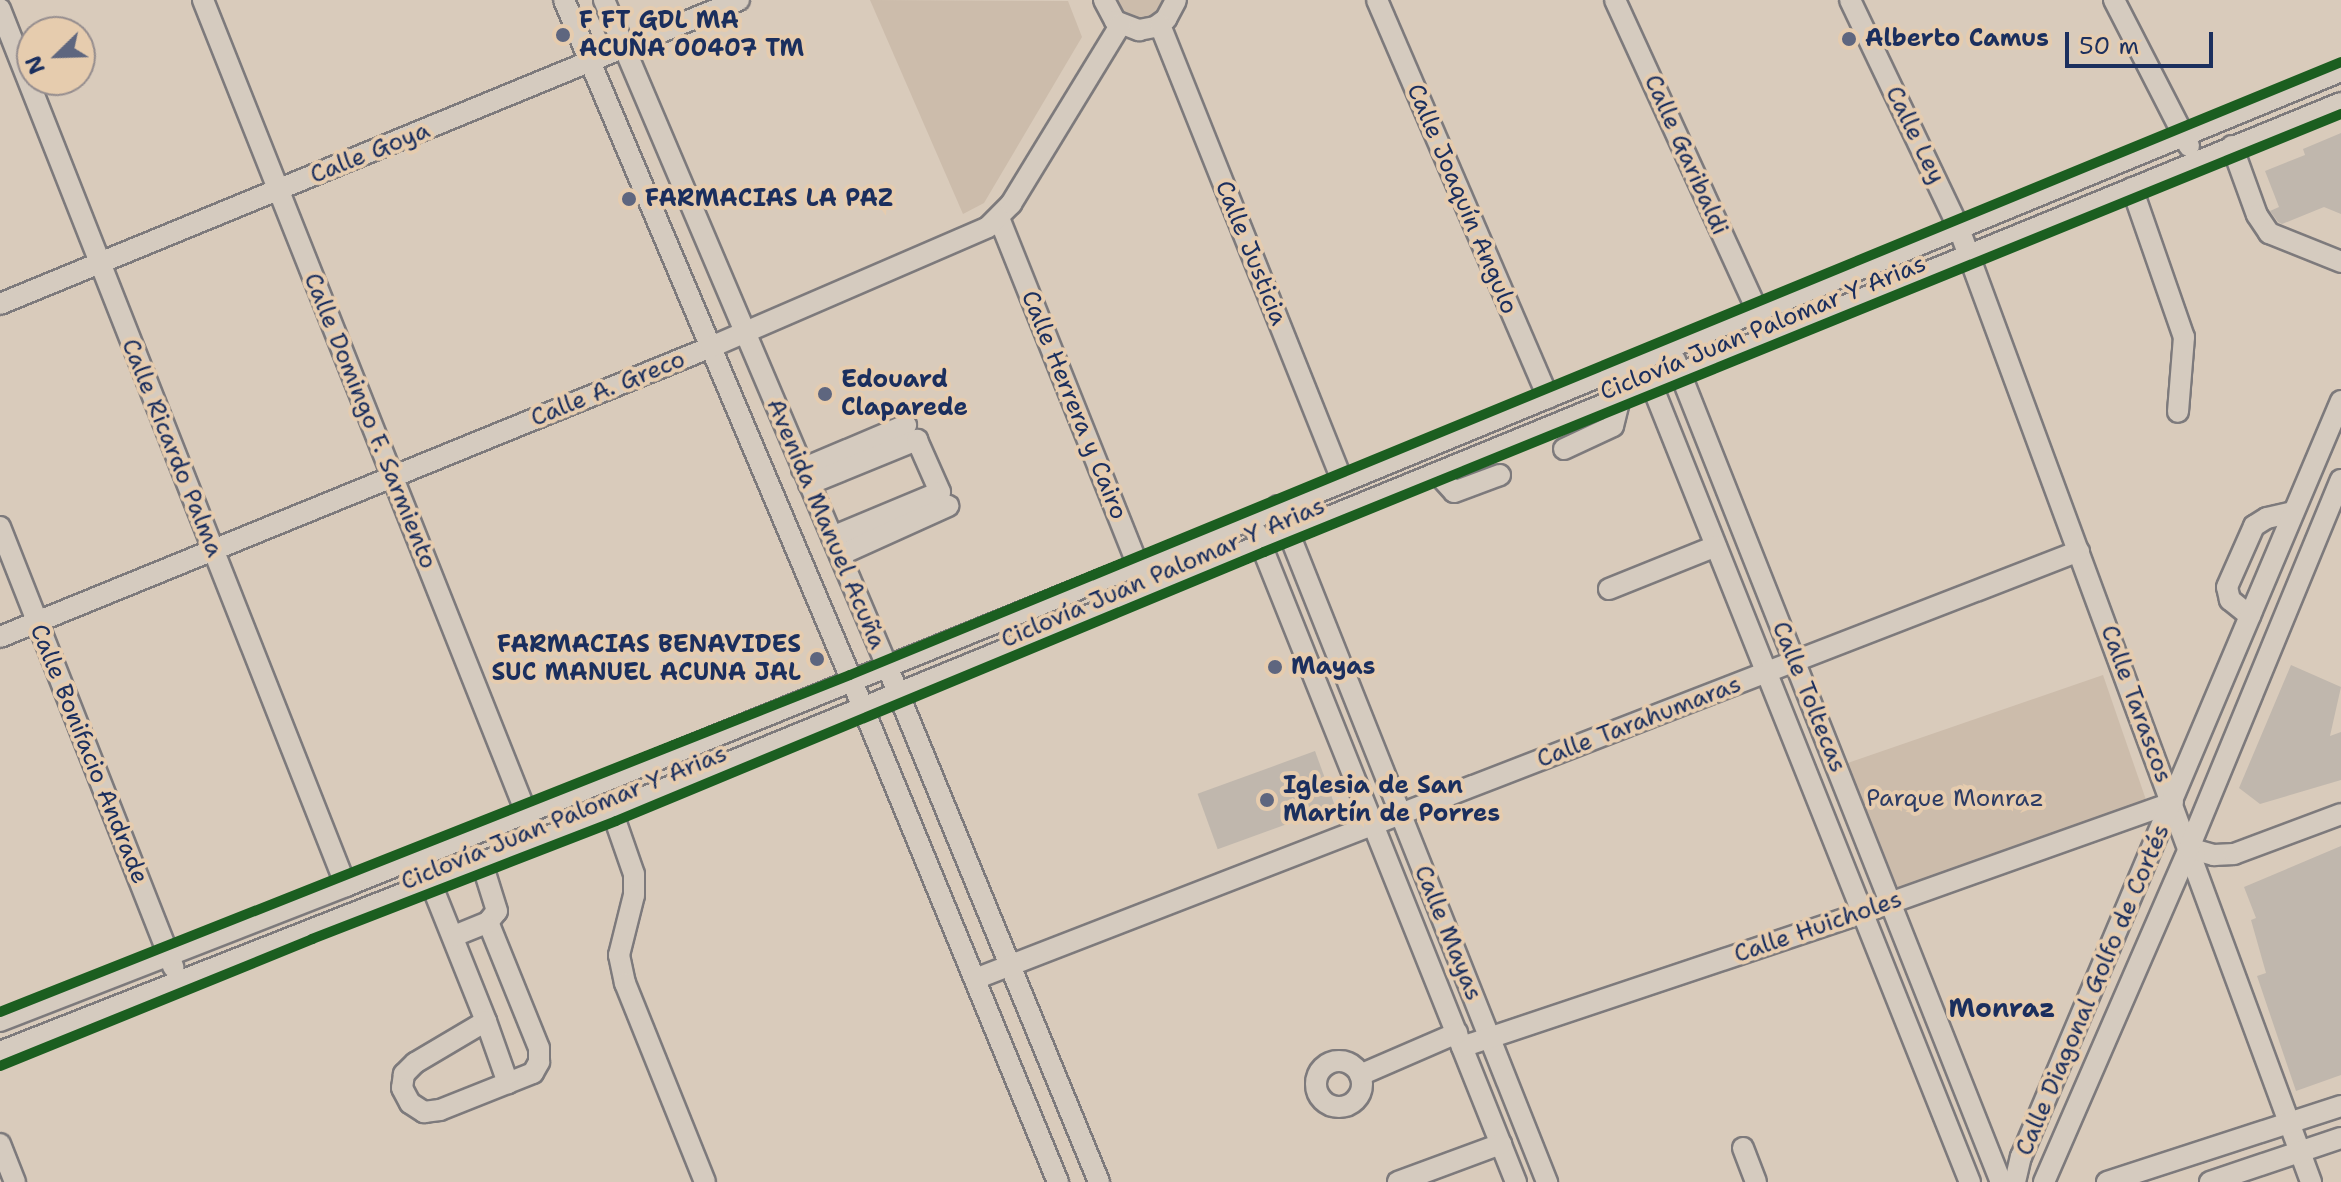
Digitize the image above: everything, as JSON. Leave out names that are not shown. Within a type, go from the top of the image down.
[{"type":"street","name":"Calle Domingo F. Sarmiento","points":[[203,0],[537,841]]},
{"type":"street","name":"Avenida Manuel Acuña","points":[[564,0],[864,708],[1058,1182]]},
{"type":"street","name":"Avenida Manuel Acuña","points":[[604,0],[899,693],[1099,1182]]},
{"type":"street","name":"Calle Goya","points":[[0,304],[739,0]]},
{"type":"street","points":[[1104,0],[1108,12],[1121,24],[1139,30],[1160,25],[1171,13],[1176,0]]},
{"type":"street","name":"Calle Joaquín Angulo","points":[[1377,0],[1548,398]]},
{"type":"street","name":"Calle Garibaldi","points":[[1615,0],[1757,310]]},
{"type":"street","name":"Calle Ley","points":[[1850,0],[1958,226]]},
{"type":"street","points":[[2114,0],[2197,161]]},
{"type":"street","name":"Calle Ricardo Palma","points":[[0,9],[346,886]]},
{"type":"street","name":"Calle A. Greco","points":[[0,637],[711,347],[969,236],[999,218],[1121,24]]},
{"type":"street","name":"Calle Justicia","points":[[1160,25],[1343,482]]},
{"type":"street","points":[[0,1021],[346,886],[1343,482],[1958,226],[2341,71]]},
{"type":"street","points":[[0,1052],[612,811],[2341,103]]},
{"type":"street","points":[[2232,146],[2257,215],[2269,233],[2341,262]]},
{"type":"street","points":[[2132,188],[2184,337],[2178,412]]},
{"type":"street","name":"Calle Herrera y Cairo","points":[[999,218],[1148,591]]},
{"type":"street","name":"Calle Tarascos","points":[[1958,226],[2311,1182]]},
{"type":"street","name":"Calle Toltecas","points":[[1670,347],[2001,1182]]},
{"type":"street","name":"Calle Toltecas","points":[[1641,358],[1970,1182]]},
{"type":"street","points":[[1564,449],[1613,426],[1620,398]]},
{"type":"street","name":"Calle Diagonal Golfo de Cortés","points":[[2015,1182],[2021,1157],[2341,401]]},
{"type":"street","points":[[806,476],[906,425]]},
{"type":"street","points":[[806,476],[917,440],[940,492],[836,546]]},
{"type":"street","points":[[1437,473],[1454,492],[1500,475]]},
{"type":"street","name":"Calle Diagonal Golfo de Cortés","points":[[2044,1182],[2189,848],[2341,480]]},
{"type":"street","points":[[836,546],[948,506]]},
{"type":"street","name":"Calle Mayas","points":[[1278,506],[1547,1182]]},
{"type":"street","points":[[2250,616],[2230,600],[2227,587],[2254,526],[2267,518],[2293,512]]},
{"type":"street","name":"Calle Mayas","points":[[1250,518],[1516,1182]]},
{"type":"street","name":"Calle Bonifacio Andrade","points":[[0,527],[179,980]]},
{"type":"street","points":[[1609,589],[1716,546]]},
{"type":"street","name":"Calle Tarahumaras","points":[[975,979],[2079,551]]},
{"type":"street","name":"Calle Huicholes","points":[[1360,1075],[1459,1040],[1490,1038],[1862,913],[2173,802]]},
{"type":"street","points":[[612,811],[634,874],[634,895],[619,955],[625,983],[705,1182]]},
{"type":"street","points":[[2189,848],[2214,855],[2234,854],[2341,814]]},
{"type":"street","points":[[420,856],[429,885],[454,936],[508,1083]]},
{"type":"street","points":[[454,936],[488,922],[497,911],[482,863]]},
{"type":"street","points":[[486,1021],[415,1063],[404,1074],[402,1088],[410,1103],[424,1112],[440,1110],[533,1073],[539,1062],[539,1048],[488,922]]},
{"type":"street","points":[[2107,1182],[2341,1106]]},
{"type":"street","points":[[2210,1182],[2341,1138]]},
{"type":"street","points":[[0,1144],[15,1182]]},
{"type":"street","points":[[1398,1182],[1501,1144]]},
{"type":"street","points":[[1743,1148],[1756,1182]]},
{"type":"green space","points":[[870,0],[1068,1],[1082,37],[984,203],[963,214]]},
{"type":"green space","points":[[1114,0],[1165,0],[1154,15],[1138,20],[1122,13]]},
{"type":"green space","name":"Parque Monraz","points":[[2103,675],[2147,804],[1892,891],[1848,763]]},
{"type":"building","points":[[2341,133],[2341,214],[2324,207],[2282,224],[2278,222],[2270,211],[2279,207],[2265,171],[2305,155],[2303,149]]},
{"type":"building","points":[[2291,665],[2341,687],[2330,736],[2341,732],[2341,780],[2260,804],[2239,788]]},
{"type":"building","name":"Iglesia de San Martín de Porres","points":[[1315,751],[1335,806],[1218,849],[1198,794]]},
{"type":"building","points":[[2341,846],[2341,1075],[2296,1091],[2257,976],[2266,973],[2251,920],[2256,918],[2244,887]]},
{"type":"cycle path","name":"Ciclovía Juan Palomar Y Arias","points":[[0,1012],[850,675],[2341,62]]},
{"type":"cycle path","name":"Ciclovía Juan Palomar Y Arias","points":[[0,1066],[312,939],[616,821],[1264,552],[2341,114]]},
{"type":"place","name":"F FT GDL MA ACUÑA 00407 TM","points":[[563,35]]},
{"type":"place","name":"Alberto Camus","points":[[1849,39]]},
{"type":"place","name":"FARMACIAS LA PAZ","points":[[629,199]]},
{"type":"place","name":"Edouard Claparede","points":[[825,394]]},
{"type":"place","name":"FARMACIAS BENAVIDES SUC MANUEL ACUNA JAL","points":[[817,659]]},
{"type":"place","name":"Mayas","points":[[1275,667]]},
{"type":"place","name":"Iglesia de San Martín de Porres","points":[[1267,800]]},
{"type":"district","name":"Monraz","points":[[2002,1008]]}]
